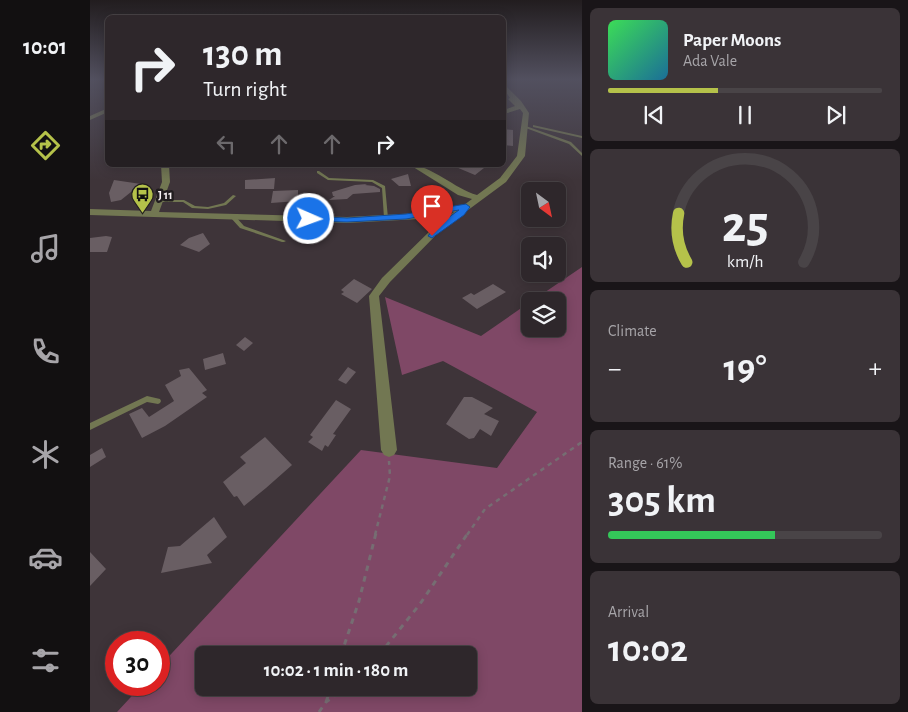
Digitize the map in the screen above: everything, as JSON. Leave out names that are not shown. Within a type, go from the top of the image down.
[{"type":"street","points":[[389,450],[374,296],[386,280],[438,228],[461,213],[477,198],[503,180],[521,156],[526,113]]},
{"type":"street","points":[[154,214],[166,182],[164,167]]},
{"type":"street","points":[[417,167],[460,193],[477,198]]},
{"type":"street","points":[[90,212],[347,220],[419,216],[466,207]]},
{"type":"lane","points":[[524,124],[582,137]]},
{"type":"lane","points":[[524,124],[570,143],[582,156]]},
{"type":"lane","points":[[318,172],[328,179],[373,182],[384,187],[386,218]]},
{"type":"lane","points":[[159,201],[184,201],[194,206],[208,208],[225,204],[234,196]]},
{"type":"lane","points":[[233,217],[242,227],[284,241]]},
{"type":"lane","points":[[90,427],[147,399],[158,401]]},
{"type":"path","points":[[386,646],[420,604],[485,508],[581,444]]},
{"type":"path","points":[[345,646],[359,601],[390,476],[389,450]]},
{"type":"path","points":[[320,712],[328,696]]},
{"type":"path","points":[[326,702],[335,696]]},
{"type":"shaded area","points":[[582,267],[582,712],[117,712],[132,696],[170,696],[170,655],[361,450],[497,468],[537,412],[443,361],[402,375],[385,297],[481,336],[521,308],[521,337],[566,337],[566,292],[545,292],[560,282],[566,282],[566,278]]},
{"type":"building","points":[[506,129],[513,130],[513,146],[506,145]]},
{"type":"building","points":[[456,167],[484,168],[475,175]]},
{"type":"building","points":[[408,174],[411,186],[399,186],[391,179]]},
{"type":"building","points":[[275,178],[274,189],[245,189],[245,180]]},
{"type":"building","points":[[114,180],[141,184],[121,200],[111,202],[109,193]]},
{"type":"building","points":[[367,184],[365,185],[380,189],[380,192],[353,194],[347,199],[329,200],[335,196],[333,196],[332,192],[355,185]]},
{"type":"building","points":[[298,190],[298,201],[271,203],[273,191]]},
{"type":"building","points":[[203,233],[210,244],[199,252],[180,245],[189,238]]},
{"type":"building","points":[[112,237],[107,252],[90,252],[90,238]]},
{"type":"building","points":[[354,279],[372,289],[357,303],[341,294],[344,292],[341,290]]},
{"type":"building","points":[[493,284],[506,292],[477,309],[462,298],[471,293],[474,295]]},
{"type":"building","points":[[245,337],[253,343],[244,351],[236,345]]},
{"type":"building","points":[[223,353],[226,364],[205,370],[203,359]]},
{"type":"building","points":[[348,367],[356,372],[346,384],[338,380]]},
{"type":"building","points":[[189,368],[207,390],[202,393],[207,397],[165,426],[142,438],[129,414],[142,408],[149,417],[174,401],[165,385],[181,376],[179,370]]},
{"type":"building","points":[[464,397],[472,397],[493,408],[484,414],[499,421],[491,436],[480,429],[474,438],[469,439],[446,424]]},
{"type":"building","points":[[336,400],[351,409],[333,434],[336,435],[328,447],[325,445],[322,451],[308,442],[313,437],[310,435]]},
{"type":"building","points":[[265,437],[292,465],[244,506],[237,496],[234,497],[223,482],[246,463],[240,457]]},
{"type":"building","points":[[102,448],[106,457],[90,467],[90,455]]},
{"type":"building","points":[[214,517],[227,537],[207,555],[212,563],[161,573],[168,547],[180,546]]},
{"type":"building","points":[[90,552],[106,569],[90,586]]},
{"type":"place","name":"J 11","points":[[142,214]]},
{"type":"route","points":[[309,219],[347,220],[406,217],[466,207],[461,213],[438,228],[432,236]]}]
